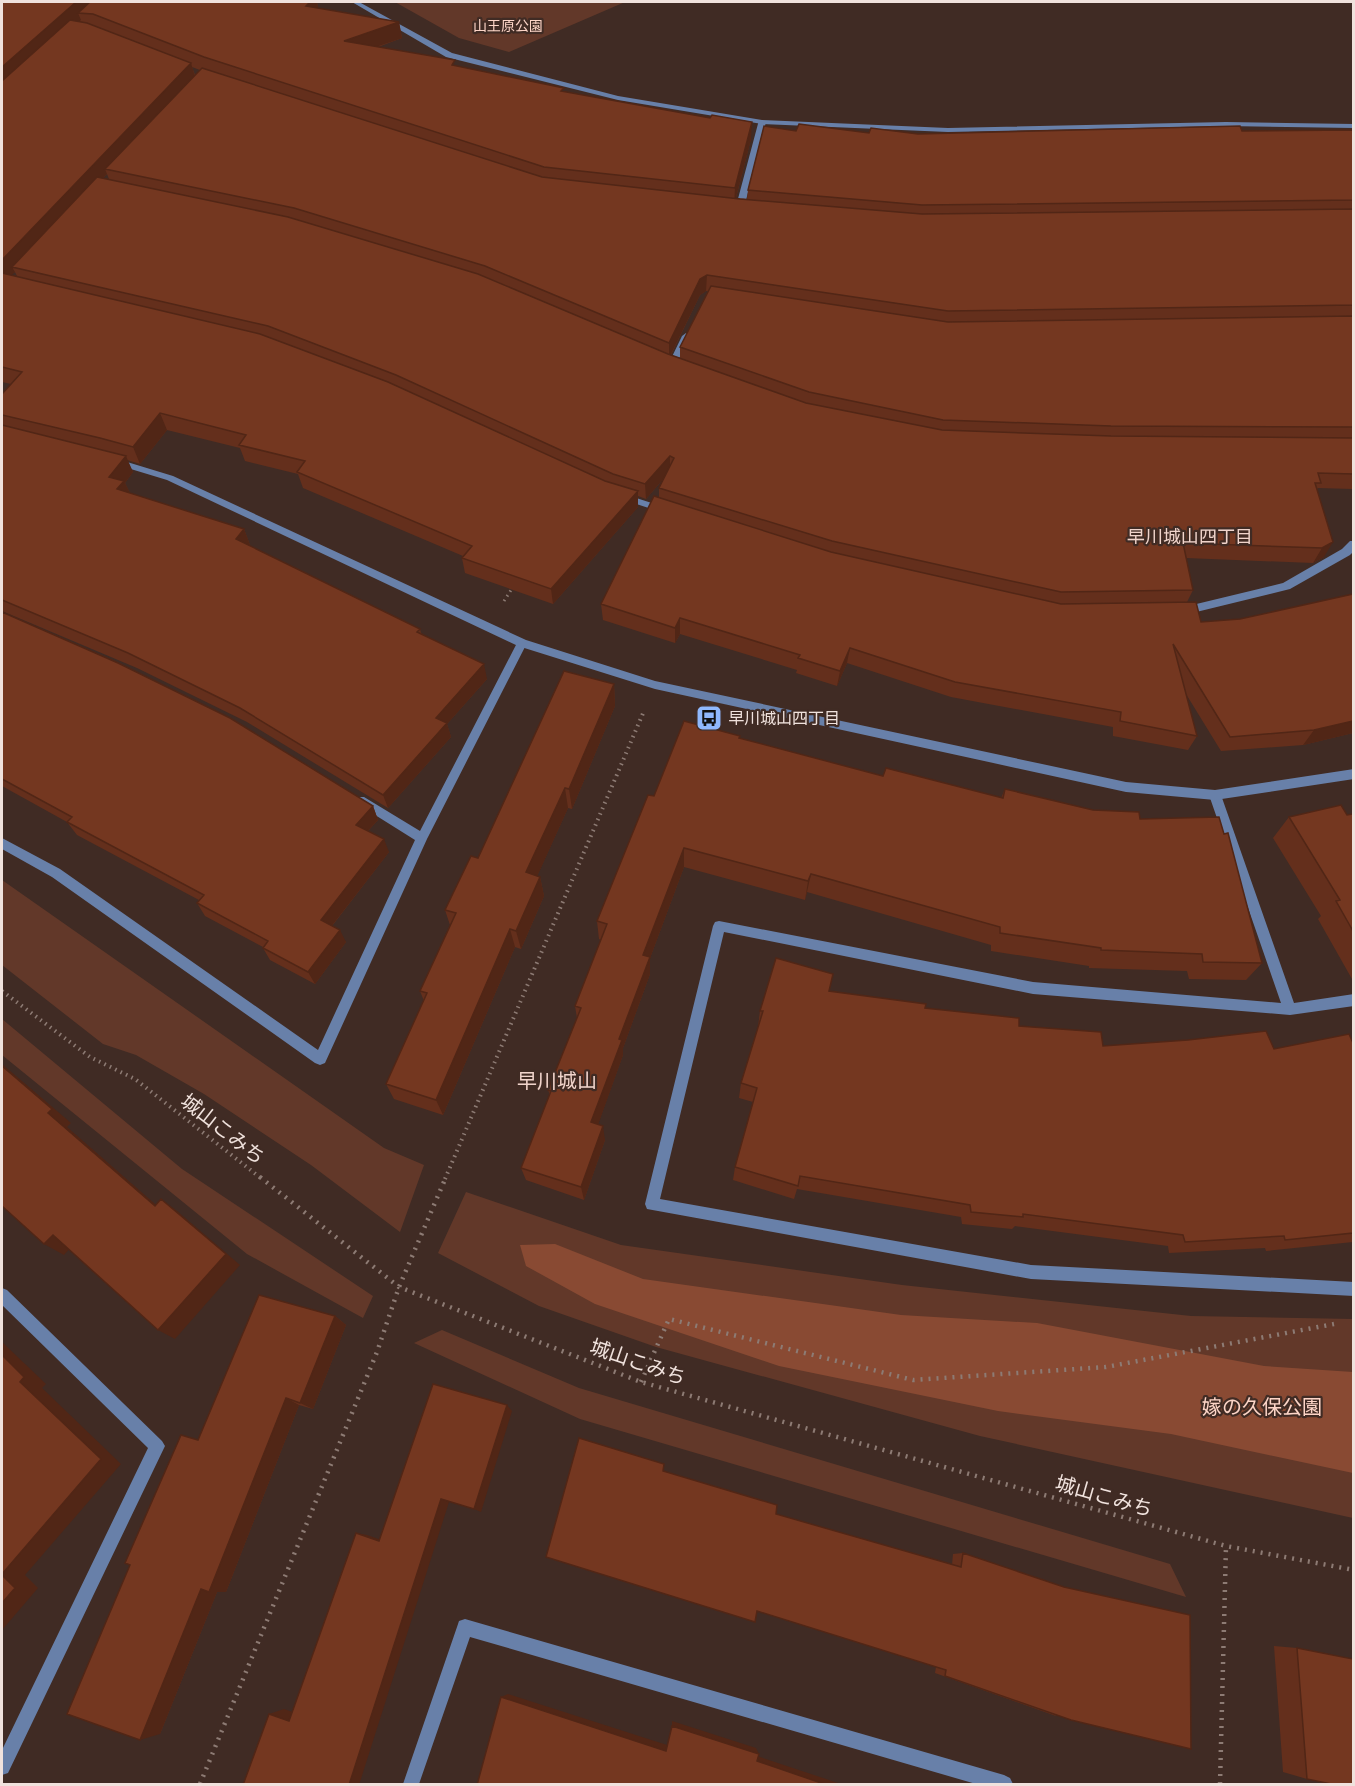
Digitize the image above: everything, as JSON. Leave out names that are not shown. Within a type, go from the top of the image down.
[{"type":"street","points":[[355,2],[449,55],[618,98],[762,122],[948,130],[1226,124],[1353,126]]},
{"type":"street","points":[[740,210],[762,122]]},
{"type":"street","points":[[728,209],[752,211]]},
{"type":"street","points":[[672,366],[692,326]]},
{"type":"street","points":[[660,361],[683,369]]},
{"type":"street","points":[[108,459],[170,478],[522,643],[655,685],[1126,787],[1215,795],[1353,774]]},
{"type":"street","points":[[610,493],[675,513]]},
{"type":"street","points":[[1177,612],[1286,586],[1346,552],[1353,544]]},
{"type":"street","points":[[2,843],[56,873],[320,1059],[422,838],[522,643]]},
{"type":"street","points":[[352,795],[422,838]]},
{"type":"street","points":[[1215,795],[1290,1009]]},
{"type":"street","points":[[1350,1289],[1031,1272],[652,1204],[719,926],[1033,988],[1290,1009],[1353,1000]]},
{"type":"street","points":[[2,1295],[157,1446],[2,1767]]},
{"type":"street","points":[[411,1785],[465,1627],[1004,1785]]},
{"type":"path","points":[[487,627],[519,578]]},
{"type":"path","points":[[200,1785],[377,1352],[399,1287],[644,711]]},
{"type":"path","name":"城山こみち","points":[[2,990],[90,1057],[135,1079],[399,1287],[641,1382],[1226,1546],[1353,1570]]},
{"type":"path","points":[[641,1382],[669,1319],[913,1380],[1106,1367],[1353,1320],[1350,1289]]},
{"type":"path","points":[[1220,1785],[1226,1546]]},
{"type":"green space","name":"山王原公園","points":[[395,2],[625,2],[509,52],[459,38]]},
{"type":"green space","points":[[2,880],[384,1148],[424,1165],[400,1232],[311,1165],[204,1094],[136,1055],[103,1044],[2,965]]},
{"type":"green space","points":[[2,1019],[182,1169],[373,1296],[363,1318],[247,1254],[2,1055]]},
{"type":"green space","name":"嫁の久保公園","points":[[466,1192],[621,1245],[902,1285],[1191,1316],[1353,1319],[1353,1518],[980,1436],[656,1347],[539,1306],[438,1253]]},
{"type":"green space","points":[[555,1244],[643,1279],[901,1315],[1037,1323],[1264,1366],[1353,1372],[1353,1473],[1171,1434],[998,1411],[779,1366],[595,1304],[526,1266],[520,1245]]},
{"type":"green space","points":[[442,1330],[579,1388],[1170,1564],[1186,1597],[580,1419],[414,1343]]},
{"type":"building","points":[[2,2],[76,2],[2,67]]},
{"type":"building","points":[[90,2],[310,2],[306,6],[399,22],[344,41],[455,60],[452,65],[564,88],[561,91],[710,118],[712,115],[752,122],[735,188],[544,167],[204,57],[93,14],[78,13]]},
{"type":"building","points":[[70,20],[87,23],[191,63],[2,260],[2,81]]},
{"type":"building","points":[[202,68],[542,177],[740,199],[922,214],[1353,209],[1353,305],[948,311],[707,275],[700,279],[669,343],[485,266],[294,208],[105,169]]},
{"type":"building","points":[[799,124],[869,133],[871,128],[918,134],[1240,126],[1242,131],[1353,130],[1353,200],[922,205],[748,190],[764,126],[796,131]]},
{"type":"building","points":[[97,177],[288,217],[478,274],[668,354],[806,403],[942,430],[1111,436],[1353,438],[1353,474],[1318,473],[1321,483],[1315,483],[1333,542],[1322,548],[1183,543],[1193,590],[1061,592],[832,541],[659,488],[674,458],[670,456],[645,484],[613,474],[396,375],[268,326],[12,267]]},
{"type":"building","points":[[2,273],[260,334],[388,382],[605,481],[638,491],[551,589],[462,558],[472,546],[297,472],[305,461],[239,445],[246,435],[160,413],[133,447],[2,415],[2,394],[22,372],[2,367]]},
{"type":"building","points":[[711,286],[948,322],[1353,316],[1353,427],[1111,426],[943,420],[809,392],[680,347]]},
{"type":"building","points":[[2,425],[126,456],[109,477],[124,481],[117,489],[244,529],[236,539],[420,629],[417,632],[484,664],[436,718],[447,723],[383,795],[240,708],[128,653],[2,600]]},
{"type":"building","points":[[654,496],[831,552],[1061,604],[1196,602],[1201,622],[1240,619],[1353,594],[1353,721],[1314,730],[1230,737],[1173,644],[1197,736],[1120,721],[1121,712],[955,682],[850,648],[840,671],[798,658],[800,655],[680,618],[675,628],[601,604]]},
{"type":"building","points":[[2,612],[118,663],[230,718],[373,806],[356,825],[384,839],[321,920],[340,930],[308,972],[263,948],[268,941],[197,903],[204,895],[67,822],[72,817],[2,779]]},
{"type":"building","points":[[564,671],[614,684],[569,789],[565,788],[526,872],[540,877],[516,931],[510,929],[436,1100],[386,1084],[427,993],[420,991],[456,913],[445,910],[471,856],[478,858]]},
{"type":"building","points":[[684,721],[883,776],[886,768],[1003,798],[1005,789],[1093,810],[1139,812],[1140,819],[1219,817],[1224,834],[1228,833],[1262,963],[1203,962],[1202,954],[1101,950],[1101,948],[1000,933],[1000,927],[811,874],[808,881],[684,848],[643,955],[650,957],[591,1122],[603,1126],[581,1187],[521,1168],[551,1091],[548,1090],[581,1008],[575,1006],[607,924],[597,921],[648,795],[654,796]]},
{"type":"building","points":[[1341,805],[1347,815],[1353,814],[1353,931],[1336,901],[1340,900],[1289,817]]},
{"type":"building","points":[[776,958],[833,974],[829,991],[926,1004],[925,1008],[1019,1018],[1019,1026],[1101,1032],[1103,1046],[1188,1040],[1266,1031],[1274,1049],[1349,1034],[1353,1043],[1353,1233],[1285,1240],[1284,1236],[1185,1242],[1183,1235],[1023,1214],[1023,1217],[971,1212],[970,1205],[800,1176],[798,1186],[735,1167],[757,1088],[741,1083]]},
{"type":"building","points":[[2,1066],[52,1109],[48,1113],[155,1206],[161,1199],[226,1254],[158,1330],[53,1235],[44,1244],[2,1206]]},
{"type":"building","points":[[259,1295],[335,1316],[300,1403],[286,1398],[209,1592],[201,1589],[140,1740],[67,1714],[130,1565],[125,1563],[181,1435],[198,1440]]},
{"type":"building","points":[[2,1355],[24,1377],[20,1382],[101,1459],[2,1574]]},
{"type":"building","points":[[433,1384],[507,1405],[474,1509],[441,1499],[349,1785],[243,1785],[269,1714],[289,1721],[356,1533],[379,1541]]},
{"type":"building","points":[[579,1438],[664,1464],[663,1471],[777,1505],[776,1514],[961,1567],[963,1553],[1064,1587],[1190,1615],[1191,1749],[1071,1720],[945,1676],[946,1670],[757,1611],[755,1622],[546,1557]]},
{"type":"building","points":[[2,1575],[15,1588],[2,1603]]},
{"type":"building","points":[[1297,1648],[1353,1659],[1353,1785],[1336,1785],[1307,1779]]},
{"type":"building","points":[[501,1697],[666,1751],[672,1726],[759,1754],[757,1761],[827,1785],[477,1785]]},
{"type":"place","name":"早川城山四丁目","points":[[709,718]]},
{"type":"district","name":"早川城山四丁目","points":[[1190,537]]},
{"type":"district","name":"早川城山","points":[[557,1081]]}]
